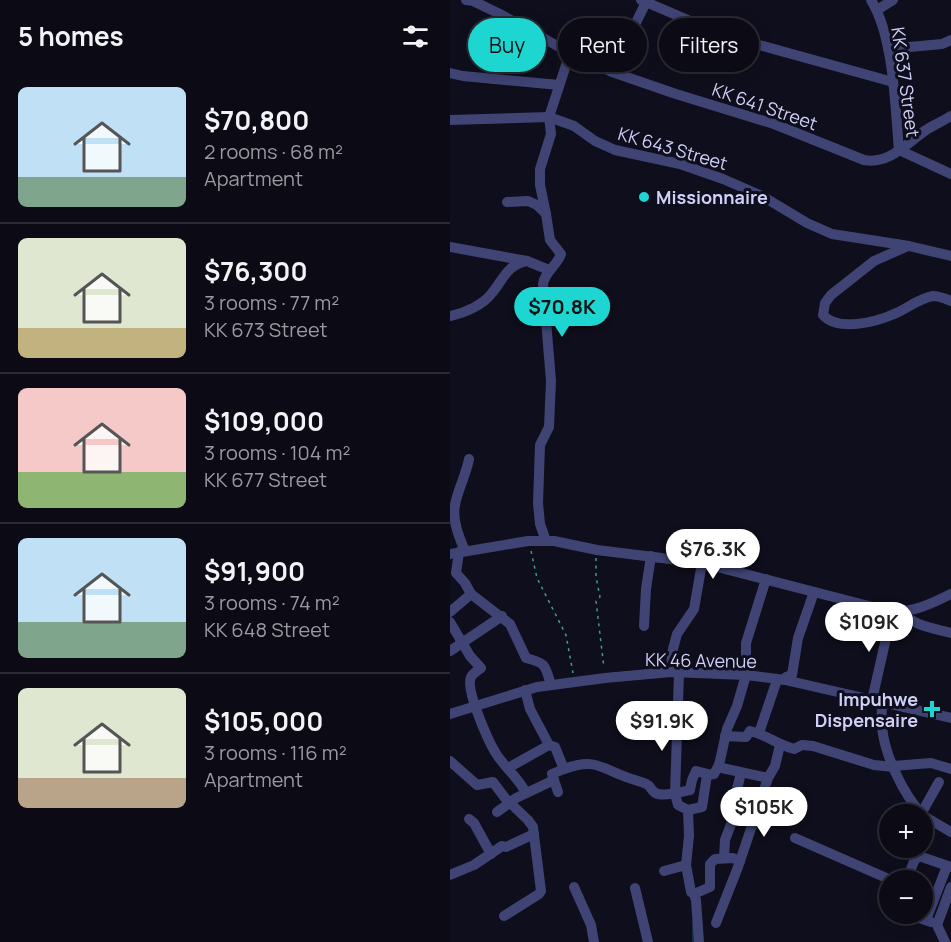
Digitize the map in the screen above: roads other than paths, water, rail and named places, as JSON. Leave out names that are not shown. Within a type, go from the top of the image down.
[{"type":"street","name":"KK 641 Street","points":[[466,0],[502,15],[558,46]]},
{"type":"street","name":"KK 637 Street","points":[[871,0],[877,10],[888,49],[899,150],[951,174]]},
{"type":"street","points":[[877,10],[893,0]]},
{"type":"street","points":[[636,18],[644,1],[723,35],[893,82]]},
{"type":"street","points":[[888,49],[942,44],[951,40]]},
{"type":"street","points":[[546,541],[540,524],[538,503],[540,445],[549,427],[551,381],[543,284],[549,270],[561,254],[550,240],[539,178],[550,134],[549,117],[563,72]]},
{"type":"street","name":"KK 641 Street","points":[[612,72],[774,124],[874,162],[885,159],[951,116]]},
{"type":"street","points":[[450,73],[559,85]]},
{"type":"street","name":"KK 643 Street","points":[[450,120],[549,117],[574,126],[595,141],[615,150],[680,164],[723,179],[762,196],[807,224],[832,234],[909,246],[951,256]]},
{"type":"street","points":[[507,202],[528,201],[537,205],[546,214]]},
{"type":"street","points":[[909,246],[874,261],[831,295],[825,303],[823,315],[828,321],[836,324],[861,323],[893,315],[918,301],[933,297],[951,301]]},
{"type":"street","points":[[450,248],[527,261],[549,270]]},
{"type":"street","points":[[450,316],[477,305],[491,295],[510,267],[527,261]]},
{"type":"street","points":[[469,459],[467,473],[455,505],[458,533],[456,573],[471,594],[510,624],[526,658],[542,662],[546,667],[551,685]]},
{"type":"street","points":[[458,552],[528,541],[546,541],[702,563],[896,612],[918,624],[951,633]]},
{"type":"street","points":[[644,626],[651,556]]},
{"type":"street","points":[[702,563],[694,609],[676,634],[675,794],[678,805],[688,810],[702,807],[708,774]]},
{"type":"street","points":[[558,792],[552,774],[578,764],[592,763],[610,769],[649,786],[654,793],[675,794],[690,790],[696,771],[714,774],[719,765],[725,736],[746,675],[746,643],[766,579]]},
{"type":"street","points":[[759,733],[781,680],[792,675],[798,638],[814,592]]},
{"type":"street","points":[[450,612],[471,594]]},
{"type":"street","points":[[896,612],[923,608],[951,594]]},
{"type":"street","points":[[896,612],[877,701],[893,766],[912,804]]},
{"type":"street","points":[[450,651],[502,616]]},
{"type":"street","points":[[450,622],[481,668],[472,676],[471,693],[495,751],[520,781],[526,793]]},
{"type":"street","name":"KK 46 Avenue","points":[[450,714],[525,690],[551,685],[675,673],[746,675],[781,680],[951,718]]},
{"type":"street","points":[[525,690],[530,709],[549,745],[555,747],[564,769]]},
{"type":"street","points":[[725,736],[746,737],[750,731],[797,750],[802,746],[813,746],[874,765],[931,763],[951,769]]},
{"type":"street","points":[[508,768],[549,745]]},
{"type":"street","points":[[716,923],[768,778],[775,766],[780,745]]},
{"type":"street","points":[[450,761],[477,784],[493,782],[528,820],[534,834],[541,891],[504,916]]},
{"type":"street","points":[[719,765],[722,768],[768,778]]},
{"type":"street","points":[[724,858],[725,840],[738,806],[735,793],[741,773]]},
{"type":"street","points":[[498,812],[509,802],[554,780]]},
{"type":"street","points":[[928,804],[939,782]]},
{"type":"street","points":[[688,810],[689,837],[686,865],[691,892],[694,894],[699,942]]},
{"type":"street","points":[[469,819],[474,823],[491,854]]},
{"type":"street","points":[[933,821],[951,832]]},
{"type":"street","points":[[450,875],[474,865],[502,846],[506,847],[534,834]]},
{"type":"street","points":[[795,838],[879,875]]},
{"type":"street","points":[[911,870],[919,856],[949,866],[933,904]]},
{"type":"street","points":[[694,894],[710,887],[710,864],[715,859],[740,861]]},
{"type":"street","points":[[664,872],[686,865]]},
{"type":"street","points":[[574,887],[591,925],[594,942]]},
{"type":"street","points":[[945,942],[937,924],[951,887]]},
{"type":"street","points":[[635,888],[648,942]]},
{"type":"street","points":[[933,923],[937,924]]},
{"type":"waterway","points":[[693,922],[693,942]]},
{"type":"place","name":"Missionnaire","points":[[644,197]]},
{"type":"place","name":"Impuhwe Dispensaire","points":[[932,709]]}]
